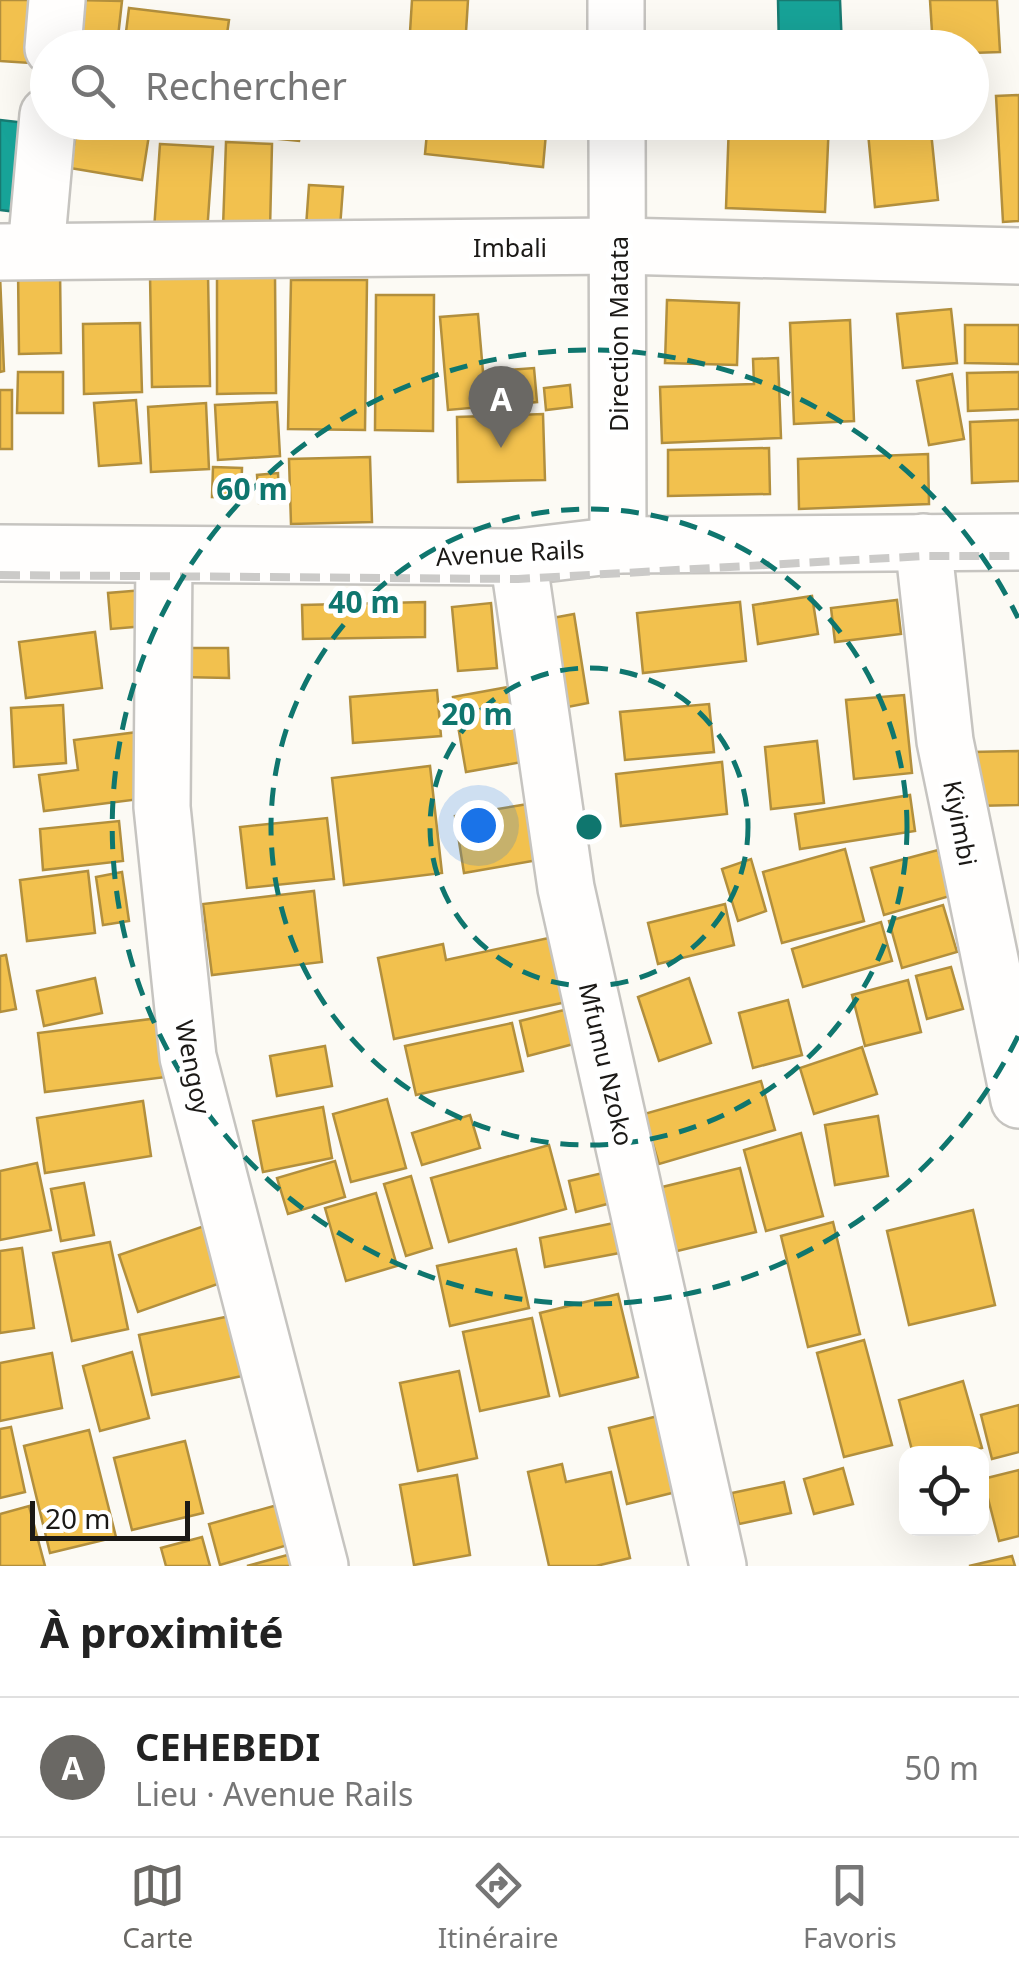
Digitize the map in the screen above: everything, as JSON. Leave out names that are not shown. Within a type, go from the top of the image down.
[{"type":"street","points":[[54,30],[57,0]]},
{"type":"street","points":[[616,0],[616,30]]},
{"type":"street","points":[[18,251],[42,140]]},
{"type":"street","name":"Direction Matata","points":[[617,140],[618,545]]},
{"type":"street","name":"Imbali","points":[[18,251],[619,246],[1019,256]]},
{"type":"street","name":"Kiyimbi","points":[[923,542],[945,741],[1019,1100]]},
{"type":"street","name":"Avenue Rails","points":[[0,553],[518,557],[618,545],[1019,542]]},
{"type":"street","name":"Wengoy","points":[[164,555],[162,806],[188,1057],[320,1566]]},
{"type":"street","name":"Mfumu Nzoko","points":[[518,557],[566,888],[641,1208],[718,1566]]},
{"type":"building: Logements","points":[[0,0],[35,0],[30,63],[0,61]]},
{"type":"building: Logements","points":[[77,0],[122,1],[119,30],[73,30]]},
{"type":"building: Logements","points":[[412,0],[468,0],[466,30],[410,30]]},
{"type":"building: Logements","points":[[930,0],[997,0],[1000,52],[989,52],[989,30],[932,30]]},
{"type":"building: Logements","points":[[129,8],[229,20],[228,30],[126,30]]},
{"type":"building: Logements","points":[[1019,95],[1019,221],[1003,222],[996,96]]},
{"type":"building: Logements","points":[[75,140],[148,140],[142,180],[70,168]]},
{"type":"building: Logements","points":[[426,140],[545,140],[543,167],[425,154]]},
{"type":"building: Logements","points":[[728,140],[828,140],[825,212],[726,208]]},
{"type":"building: Logements","points":[[869,140],[932,140],[938,200],[875,207]]},
{"type":"building: Logements","points":[[226,142],[272,144],[270,229],[223,228]]},
{"type":"building: Logements","points":[[160,144],[213,147],[207,233],[154,230]]},
{"type":"building: Logements","points":[[309,185],[343,187],[340,228],[306,227]]},
{"type":"building: Logements","points":[[60,269],[61,353],[19,354],[18,270]]},
{"type":"building: Logements","points":[[208,274],[210,386],[152,387],[150,275]]},
{"type":"building: Logements","points":[[0,275],[4,371],[0,372]]},
{"type":"building: Logements","points":[[217,276],[275,276],[276,393],[217,394]]},
{"type":"building: Logements","points":[[291,280],[367,280],[365,430],[288,429]]},
{"type":"building: Logements","points":[[376,295],[434,295],[433,431],[375,430]]},
{"type":"building: Logements","points":[[667,300],[739,303],[737,365],[665,363]]},
{"type":"building: Logements","points":[[951,309],[957,363],[903,368],[897,314]]},
{"type":"building: Logements","points":[[478,314],[483,372],[534,368],[537,402],[448,410],[440,317]]},
{"type":"building: Logements","points":[[850,320],[854,421],[794,424],[790,323]]},
{"type":"building: Logements","points":[[140,323],[142,392],[84,394],[83,324]]},
{"type":"building: Logements","points":[[965,325],[1019,325],[1019,364],[965,363]]},
{"type":"building: Logements","points":[[778,358],[781,438],[662,443],[660,387],[754,384],[753,359]]},
{"type":"building: Logements","points":[[18,372],[63,372],[63,413],[17,413]]},
{"type":"building: Logements","points":[[1019,372],[1019,409],[968,411],[967,373]]},
{"type":"building: Logements","points":[[952,374],[964,439],[929,445],[917,381]]},
{"type":"building: Logements","points":[[570,385],[572,407],[546,410],[544,388]]},
{"type":"building: Logements","points":[[0,390],[12,390],[12,449],[0,449]]},
{"type":"building: Logements","points":[[136,400],[141,463],[99,466],[94,403]]},
{"type":"building: Logements","points":[[277,402],[280,456],[218,460],[215,405]]},
{"type":"building: Logements","points":[[206,403],[209,469],[151,472],[148,407]]},
{"type":"building: Logements","points":[[543,414],[545,480],[458,482],[457,417]]},
{"type":"building: Logements","points":[[1019,420],[1019,481],[972,483],[970,422]]},
{"type":"building: Logements","points":[[769,448],[770,494],[668,496],[668,450]]},
{"type":"building: Logements","points":[[928,454],[929,504],[799,509],[798,459]]},
{"type":"building: Logements","points":[[370,457],[372,522],[291,524],[289,459]]},
{"type":"building: Logements","points":[[213,467],[242,468],[241,498],[212,497]]},
{"type":"building: Logements","points":[[278,473],[279,501],[259,503],[257,475]]},
{"type":"building: Logements","points":[[143,590],[145,626],[111,629],[108,593]]},
{"type":"building: Logements","points":[[812,596],[818,634],[758,644],[753,605]]},
{"type":"building: Logements","points":[[897,600],[901,634],[835,642],[831,608]]},
{"type":"building: Logements","points":[[425,602],[425,637],[303,639],[302,605]]},
{"type":"building: Logements","points":[[740,602],[746,661],[643,673],[637,613]]},
{"type":"building: Logements","points":[[491,603],[497,668],[458,671],[452,607]]},
{"type":"building: Logements","points":[[574,614],[588,703],[552,710],[536,621]]},
{"type":"building: Logements","points":[[95,632],[102,688],[26,698],[19,642]]},
{"type":"building: Logements","points":[[180,648],[228,648],[229,678],[180,677]]},
{"type":"building: Logements","points":[[508,687],[522,762],[466,772],[453,697]]},
{"type":"building: Logements","points":[[437,690],[441,736],[353,743],[350,697]]},
{"type":"building: Logements","points":[[904,695],[912,773],[854,779],[846,700]]},
{"type":"building: Logements","points":[[709,704],[714,752],[625,760],[620,712]]},
{"type":"building: Logements","points":[[63,705],[66,763],[14,767],[11,708]]},
{"type":"building: Logements","points":[[138,732],[148,798],[44,811],[39,775],[78,770],[74,740]]},
{"type":"building: Logements","points":[[817,741],[824,803],[771,809],[765,747]]},
{"type":"building: Logements","points":[[1019,751],[1019,805],[973,806],[972,752]]},
{"type":"building: Logements","points":[[722,762],[727,814],[621,826],[616,774]]},
{"type":"building: Logements","points":[[430,766],[442,873],[344,885],[332,778]]},
{"type":"building: Logements","points":[[910,795],[915,831],[800,849],[795,814]]},
{"type":"building: Logements","points":[[528,804],[538,860],[464,873],[455,816]]},
{"type":"building: Logements","points":[[327,818],[334,879],[247,888],[240,827]]},
{"type":"building: Logements","points":[[119,821],[123,861],[43,870],[40,829]]},
{"type":"building: Logements","points":[[845,849],[864,921],[782,943],[763,872]]},
{"type":"building: Logements","points":[[938,850],[950,896],[884,915],[871,868]]},
{"type":"building: Logements","points":[[751,859],[766,911],[738,921],[722,869]]},
{"type":"building: Logements","points":[[88,871],[95,933],[27,941],[20,880]]},
{"type":"building: Logements","points":[[122,872],[129,921],[103,925],[96,877]]},
{"type":"building: Logements","points":[[314,891],[322,962],[212,975],[203,904]]},
{"type":"building: Logements","points":[[725,904],[734,945],[658,964],[648,923]]},
{"type":"building: Logements","points":[[943,905],[957,952],[902,968],[889,921]]},
{"type":"building: Logements","points":[[881,922],[892,961],[803,987],[792,949]]},
{"type":"building: Logements","points":[[558,936],[571,1001],[394,1039],[378,958],[443,944],[446,960]]},
{"type":"building: Logements","points":[[6,955],[16,1009],[0,1012],[0,956]]},
{"type":"building: Logements","points":[[951,967],[963,1009],[927,1019],[916,976]]},
{"type":"building: Logements","points":[[95,978],[102,1013],[44,1026],[37,991]]},
{"type":"building: Logements","points":[[689,978],[711,1043],[659,1061],[638,997]]},
{"type":"building: Logements","points":[[908,980],[921,1032],[865,1046],[852,995]]},
{"type":"building: Logements","points":[[788,1000],[802,1055],[753,1068],[739,1013]]},
{"type":"building: Logements","points":[[572,1008],[581,1042],[528,1056],[520,1021]]},
{"type":"building: Logements","points":[[159,1018],[166,1077],[45,1092],[38,1033]]},
{"type":"building: Logements","points":[[512,1023],[523,1071],[416,1095],[405,1046]]},
{"type":"building: Logements","points":[[325,1046],[332,1086],[277,1096],[270,1056]]},
{"type":"building: Logements","points":[[862,1047],[877,1094],[814,1114],[800,1068]]},
{"type":"building: Logements","points":[[761,1081],[775,1130],[659,1164],[644,1114]]},
{"type":"building: Logements","points":[[387,1099],[406,1168],[351,1182],[333,1114]]},
{"type":"building: Logements","points":[[143,1101],[151,1156],[45,1173],[37,1118]]},
{"type":"building: Logements","points":[[323,1107],[332,1158],[263,1172],[253,1121]]},
{"type":"building: Logements","points":[[470,1115],[480,1148],[422,1165],[412,1133]]},
{"type":"building: Logements","points":[[878,1116],[888,1176],[835,1185],[825,1125]]},
{"type":"building: Logements","points":[[801,1133],[823,1216],[766,1231],[744,1150]]},
{"type":"building: Logements","points":[[549,1145],[566,1209],[449,1242],[431,1178]]},
{"type":"building: Logements","points":[[335,1161],[345,1197],[288,1214],[277,1178]]},
{"type":"building: Logements","points":[[37,1163],[51,1230],[0,1240],[0,1171]]},
{"type":"building: Logements","points":[[740,1168],[756,1232],[669,1253],[654,1189]]},
{"type":"building: Logements","points":[[607,1172],[615,1202],[576,1212],[569,1181]]},
{"type":"building: Logements","points":[[411,1176],[432,1248],[406,1256],[384,1184]]},
{"type":"building: Logements","points":[[84,1183],[94,1235],[61,1241],[51,1189]]},
{"type":"building: Logements","points":[[376,1193],[397,1266],[346,1281],[325,1208]]},
{"type":"building: Logements","points":[[973,1210],[995,1305],[909,1325],[887,1231]]},
{"type":"building: Logements","points":[[619,1222],[625,1252],[545,1267],[540,1238]]},
{"type":"building: Logements","points":[[833,1222],[860,1334],[808,1347],[781,1236]]},
{"type":"building: Logements","points":[[213,1223],[232,1279],[138,1312],[119,1255]]},
{"type":"building: Logements","points":[[110,1242],[128,1329],[72,1341],[53,1253]]},
{"type":"building: Logements","points":[[22,1248],[34,1328],[0,1333],[0,1251]]},
{"type":"building: Logements","points":[[516,1249],[529,1308],[450,1326],[437,1266]]},
{"type":"building: Logements","points":[[618,1294],[638,1377],[560,1396],[540,1313]]},
{"type":"building: Logements","points":[[230,1316],[242,1376],[152,1395],[139,1335]]},
{"type":"building: Logements","points":[[532,1318],[549,1396],[480,1411],[463,1332]]},
{"type":"building: Logements","points":[[864,1340],[892,1445],[844,1457],[817,1353]]},
{"type":"building: Logements","points":[[132,1352],[149,1418],[100,1431],[83,1366]]},
{"type":"building: Logements","points":[[52,1353],[62,1408],[0,1421],[0,1363]]},
{"type":"building: Logements","points":[[459,1371],[477,1458],[418,1471],[400,1383]]},
{"type":"building: Logements","points":[[963,1381],[981,1446],[911,1446],[899,1400]]},
{"type":"building: Logements","points":[[1019,1405],[1019,1452],[992,1459],[981,1415]]},
{"type":"building: Logements","points":[[662,1415],[680,1491],[627,1504],[609,1428]]},
{"type":"building: Logements","points":[[11,1427],[25,1492],[0,1498],[0,1429]]},
{"type":"building: Logements","points":[[89,1430],[116,1537],[50,1553],[24,1446]]},
{"type":"building: Logements","points":[[185,1441],[203,1513],[132,1530],[114,1458]]},
{"type":"building: Logements","points":[[562,1464],[566,1482],[611,1472],[630,1558],[596,1566],[549,1566],[528,1472]]},
{"type":"building: Logements","points":[[843,1468],[853,1504],[814,1514],[804,1479]]},
{"type":"building: Logements","points":[[1019,1470],[1019,1536],[999,1541],[989,1502],[989,1478]]},
{"type":"building: Logements","points":[[457,1475],[470,1555],[414,1565],[400,1485]]},
{"type":"building: Logements","points":[[784,1482],[791,1513],[739,1524],[732,1493]]},
{"type":"building: Logements","points":[[288,1502],[298,1542],[220,1565],[209,1524]]},
{"type":"building: Logements","points":[[29,1506],[45,1566],[0,1566],[0,1514]]},
{"type":"building: Logements","points":[[202,1537],[210,1566],[166,1566],[161,1548]]},
{"type":"building: Logements","points":[[291,1554],[294,1566],[247,1566]]},
{"type":"building: Logements","points":[[1012,1556],[1015,1566],[969,1566]]},
{"type":"building: Public","points":[[778,0],[840,0],[841,30],[779,30]]},
{"type":"building: Public","points":[[0,120],[27,123],[17,212],[0,210]]},
{"type":"railway","points":[[0,575],[518,579],[924,556],[1019,556]]},
{"type":"place","name":"CEHEBEDI","points":[[501,448]]}]
